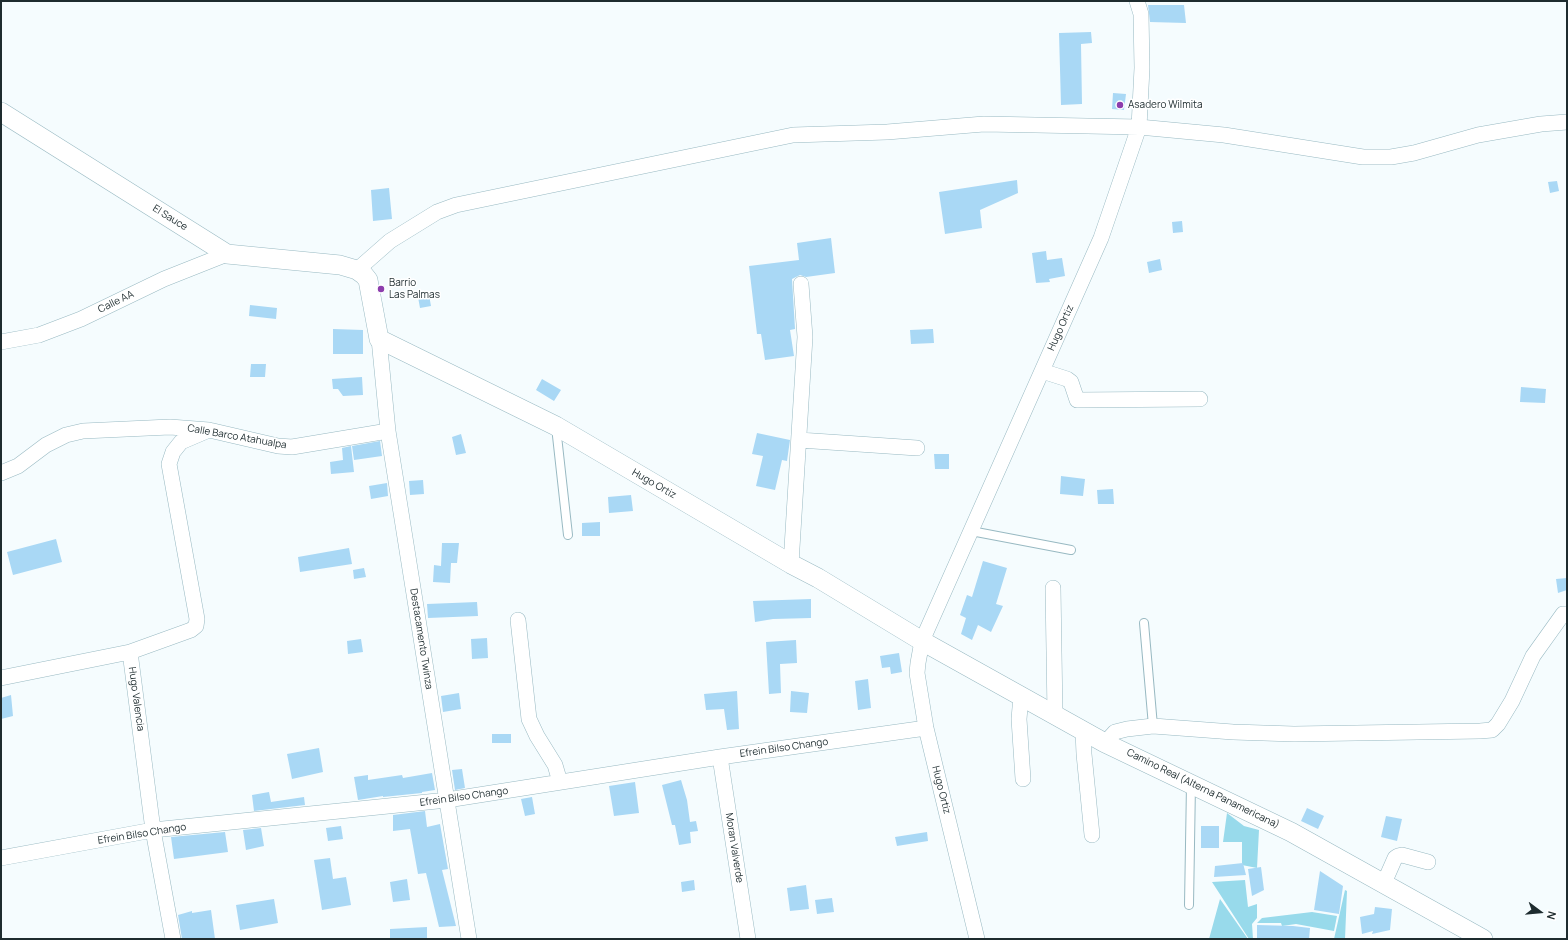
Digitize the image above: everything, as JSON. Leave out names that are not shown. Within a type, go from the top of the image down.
[{"type":"street","name":"Hugo Ortiz","points":[[977,939],[926,728],[917,673],[918,663],[922,641],[1101,238],[1139,127],[1142,68],[1141,14],[1137,1]]},
{"type":"street","name":"El Sauce","points":[[1,112],[227,254],[340,265],[357,270]]},
{"type":"street","points":[[379,339],[368,280],[357,270],[390,241],[437,212],[456,205],[793,135],[887,132],[984,124],[1139,127],[1224,135],[1363,157],[1391,157],[1414,153],[1492,132],[1541,124],[1567,122]]},
{"type":"street","name":"Calle AA","points":[[1,342],[39,335],[81,319],[164,279],[227,254]]},
{"type":"street","points":[[791,564],[805,337],[801,284]]},
{"type":"street","name":"Hugo Ortiz","points":[[379,339],[556,426],[791,564],[818,578],[922,641]]},
{"type":"street","name":"Destacamento Twinza","points":[[379,339],[388,430],[469,939]]},
{"type":"street","points":[[1042,371],[1067,379],[1071,382],[1077,400],[1200,400]]},
{"type":"street","name":"Calle Barco Atahualpa","points":[[1,473],[18,466],[46,445],[66,434],[83,431],[170,427],[209,430],[278,446],[292,446],[388,430]]},
{"type":"street","name":"Hugo Valencia","points":[[173,939],[153,830],[130,652],[191,630],[196,626],[197,619],[169,464],[173,452],[181,442],[209,430]]},
{"type":"street","points":[[799,440],[917,448]]},
{"type":"street","points":[[1053,588],[1055,715]]},
{"type":"street","points":[[1105,743],[1115,732],[1153,726],[1233,732],[1301,734],[1492,730],[1498,724],[1512,701],[1533,656],[1563,614]]},
{"type":"street","points":[[518,620],[529,719],[537,736],[555,764],[560,782]]},
{"type":"street","name":"Camino Real (Alterna Panamericana)","points":[[922,641],[1105,743],[1291,832],[1483,939]]},
{"type":"street","points":[[1,678],[130,652]]},
{"type":"street","points":[[1021,696],[1020,719],[1022,779]]},
{"type":"street","name":"Efrein Bilso Chango","points":[[1,858],[153,830],[447,800],[720,757],[926,728]]},
{"type":"street","points":[[1084,731],[1084,754],[1092,835]]},
{"type":"street","name":"Moran Valverde","points":[[720,757],[748,939]]},
{"type":"street","points":[[1384,883],[1394,858],[1398,856],[1402,855],[1428,862]]},
{"type":"lane","points":[[556,426],[568,536]]},
{"type":"lane","points":[[971,531],[1071,550]]},
{"type":"lane","points":[[1144,623],[1153,726]]},
{"type":"lane","points":[[1189,905],[1191,784]]},
{"type":"shaded area","points":[[1227,813],[1244,826],[1259,830],[1257,868],[1242,865],[1242,842],[1223,842]]},
{"type":"shaded area","points":[[1245,880],[1248,907],[1257,904],[1257,918],[1252,924],[1253,939],[1249,939],[1212,882]]},
{"type":"shaded area","points":[[1345,890],[1347,891],[1345,939],[1334,939]]},
{"type":"shaded area","points":[[1220,899],[1248,939],[1209,939]]},
{"type":"shaded area","points":[[1312,912],[1337,916],[1334,931],[1296,924],[1282,926],[1281,923],[1257,923],[1262,918]]},
{"type":"building","points":[[1148,5],[1184,5],[1186,23],[1150,22]]},
{"type":"building","points":[[1091,32],[1092,43],[1081,44],[1082,104],[1061,105],[1059,33]]},
{"type":"building","points":[[1113,93],[1126,94],[1124,110],[1112,109]]},
{"type":"building","points":[[1017,180],[1018,193],[980,210],[982,228],[945,234],[939,192]]},
{"type":"building","points":[[1557,181],[1559,191],[1550,193],[1548,182]]},
{"type":"building","points":[[389,188],[392,219],[373,221],[371,190]]},
{"type":"building","points":[[1182,221],[1183,232],[1173,233],[1172,222]]},
{"type":"building","points":[[831,238],[835,273],[806,277],[800,275],[792,279],[795,329],[790,330],[794,356],[765,360],[761,334],[757,334],[749,266],[799,260],[797,243]]},
{"type":"building","points":[[1046,251],[1047,260],[1062,258],[1065,276],[1049,279],[1050,282],[1036,283],[1032,253]]},
{"type":"building","points":[[1160,259],[1162,270],[1149,273],[1147,262]]},
{"type":"building","points":[[429,295],[431,306],[420,308],[418,297]]},
{"type":"building","points":[[250,305],[277,308],[276,319],[249,316]]},
{"type":"building","points":[[333,329],[363,330],[363,354],[333,354]]},
{"type":"building","points":[[933,329],[934,343],[911,344],[910,330]]},
{"type":"building","points":[[251,364],[266,364],[265,377],[250,377]]},
{"type":"building","points":[[362,377],[363,395],[343,396],[338,389],[333,389],[332,379]]},
{"type":"building","points":[[542,379],[561,390],[554,401],[536,390]]},
{"type":"building","points":[[1521,387],[1546,389],[1545,403],[1520,402]]},
{"type":"building","points":[[757,433],[790,440],[787,461],[782,460],[775,490],[756,486],[763,456],[752,454]]},
{"type":"building","points":[[461,434],[466,453],[456,455],[452,437]]},
{"type":"building","points":[[380,441],[382,456],[354,460],[352,446]]},
{"type":"building","points":[[351,446],[354,472],[331,474],[330,462],[343,460],[342,448]]},
{"type":"building","points":[[934,454],[949,454],[949,469],[935,469]]},
{"type":"building","points":[[1061,476],[1085,479],[1083,496],[1060,494]]},
{"type":"building","points":[[423,480],[424,494],[410,495],[409,481]]},
{"type":"building","points":[[387,483],[388,496],[371,499],[369,486]]},
{"type":"building","points":[[1113,489],[1114,504],[1098,504],[1097,490]]},
{"type":"building","points":[[631,495],[633,511],[609,513],[608,497]]},
{"type":"building","points":[[600,522],[600,536],[582,536],[582,523]]},
{"type":"building","points":[[56,539],[62,562],[13,575],[7,552]]},
{"type":"building","points":[[442,543],[459,543],[457,563],[451,563],[450,583],[433,582],[434,565],[441,566]]},
{"type":"building","points":[[349,548],[352,564],[300,572],[298,557]]},
{"type":"building","points":[[983,561],[1007,568],[996,604],[1003,606],[991,632],[978,625],[972,640],[961,634],[966,618],[960,615],[967,595],[972,597]]},
{"type":"building","points":[[364,568],[366,577],[354,579],[353,570]]},
{"type":"building","points":[[1567,578],[1567,590],[1558,593],[1556,579]]},
{"type":"building","points":[[811,599],[811,618],[773,619],[755,622],[753,601]]},
{"type":"building","points":[[477,602],[478,616],[428,618],[427,604]]},
{"type":"building","points":[[487,638],[488,658],[472,659],[471,639]]},
{"type":"building","points":[[361,639],[363,652],[348,654],[347,641]]},
{"type":"building","points":[[796,640],[797,663],[780,664],[781,693],[769,694],[766,642]]},
{"type":"building","points":[[899,653],[902,672],[891,674],[890,667],[882,668],[880,656]]},
{"type":"building","points":[[868,679],[871,708],[858,710],[855,681]]},
{"type":"building","points":[[737,691],[739,729],[727,730],[724,709],[706,710],[704,694]]},
{"type":"building","points":[[791,691],[809,693],[807,713],[790,712]]},
{"type":"building","points":[[459,693],[461,709],[443,712],[441,696]]},
{"type":"building","points":[[11,695],[13,716],[1,719],[1,698]]},
{"type":"building","points":[[492,734],[511,734],[511,743],[492,743]]},
{"type":"building","points":[[319,748],[323,772],[292,779],[287,754]]},
{"type":"building","points":[[462,769],[465,788],[455,790],[452,770]]},
{"type":"building","points":[[432,773],[435,790],[422,793],[383,796],[358,800],[354,777],[368,775],[368,780],[402,775],[403,778]]},
{"type":"building","points":[[681,780],[687,800],[690,822],[696,821],[698,831],[690,832],[691,843],[679,845],[675,825],[672,825],[662,785]]},
{"type":"building","points":[[635,782],[639,813],[614,816],[609,786]]},
{"type":"building","points":[[269,792],[271,802],[304,797],[305,805],[254,811],[252,795]]},
{"type":"building","points":[[532,797],[535,814],[525,816],[521,799]]},
{"type":"building","points":[[1307,808],[1324,816],[1318,829],[1301,821]]},
{"type":"building","points":[[425,811],[427,827],[440,824],[448,869],[442,870],[456,926],[439,927],[426,873],[418,874],[410,829],[393,831],[393,815]]},
{"type":"building","points":[[1386,816],[1402,819],[1397,841],[1381,837]]},
{"type":"building","points":[[341,826],[343,839],[328,841],[326,828]]},
{"type":"building","points":[[1201,826],[1219,826],[1219,848],[1201,848]]},
{"type":"building","points":[[261,828],[264,846],[246,850],[243,830]]},
{"type":"building","points":[[225,832],[228,852],[174,859],[171,837]]},
{"type":"building","points":[[927,832],[928,841],[897,846],[895,837]]},
{"type":"building","points":[[330,858],[333,879],[346,877],[351,905],[322,910],[314,860]]},
{"type":"building","points":[[1243,863],[1246,875],[1214,877],[1215,866]]},
{"type":"building","points":[[1261,867],[1264,890],[1252,896],[1248,869]]},
{"type":"building","points":[[1320,871],[1343,886],[1339,914],[1314,910]]},
{"type":"building","points":[[407,879],[410,900],[393,902],[390,882]]},
{"type":"building","points":[[694,880],[695,890],[682,892],[681,882]]},
{"type":"building","points":[[806,885],[809,909],[790,911],[787,888]]},
{"type":"building","points":[[832,898],[834,912],[817,914],[815,900]]},
{"type":"building","points":[[274,899],[278,923],[240,930],[236,905]]},
{"type":"building","points":[[1375,907],[1392,909],[1390,930],[1372,934],[1373,931],[1362,934],[1360,917],[1374,914]]},
{"type":"building","points":[[211,910],[215,939],[182,939],[178,915],[192,911],[192,913]]},
{"type":"building","points":[[1257,925],[1310,928],[1309,939],[1257,939]]},
{"type":"building","points":[[427,927],[427,939],[390,939],[390,929]]},
{"type":"place","name":"Asadero Wilmita","points":[[1120,105]]},
{"type":"place","name":"Barrio Las Palmas","points":[[381,289]]}]
